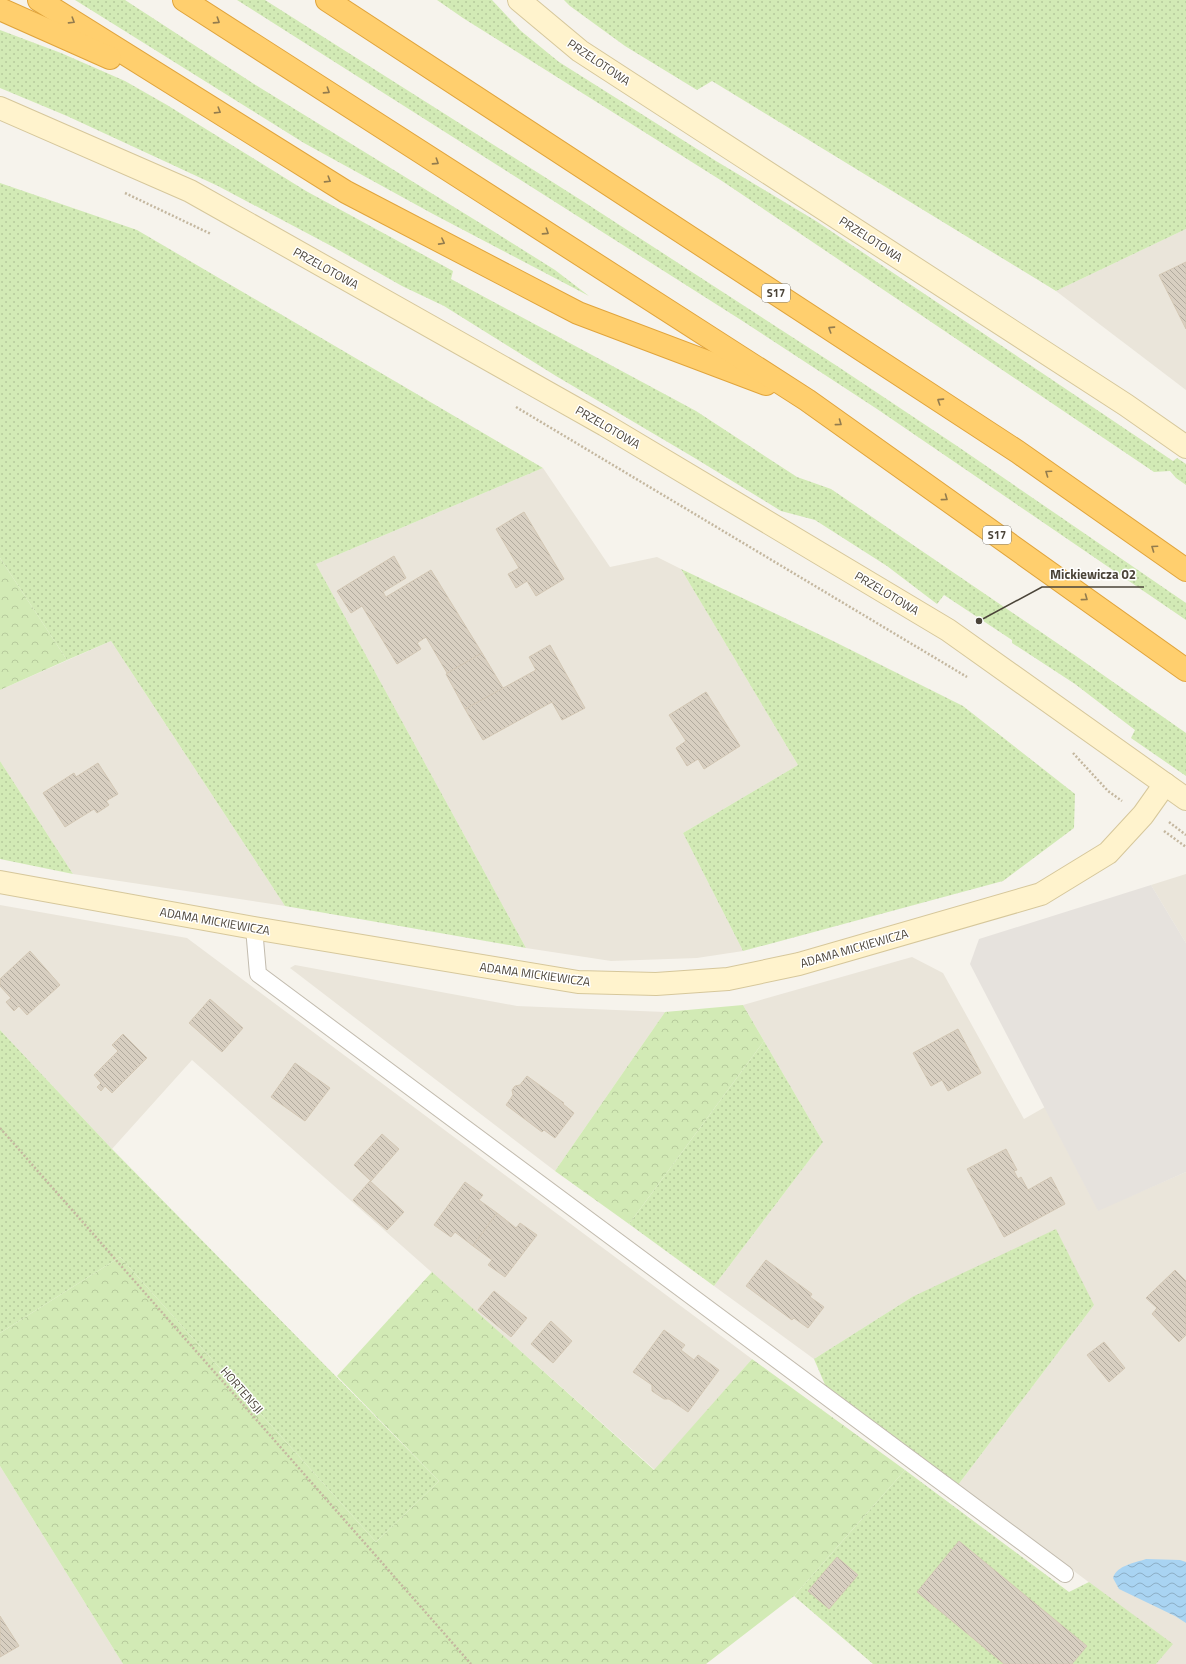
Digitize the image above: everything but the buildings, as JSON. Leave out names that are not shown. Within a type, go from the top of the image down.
[{"type":"highway","points":[[39,0],[346,192],[578,313],[808,400]]},
{"type":"highway","name":"S17","points":[[184,0],[808,400],[1186,670]]},
{"type":"highway","name":"S17","points":[[327,0],[1011,448],[1186,570]]},
{"type":"highway","points":[[338,0],[362,23]]},
{"type":"highway","points":[[0,9],[192,95]]},
{"type":"street","name":"PRZELOTOWA","points":[[519,0],[580,51],[1126,405],[1186,447]]},
{"type":"street","name":"PRZELOTOWA","points":[[0,108],[190,191],[605,425],[948,630],[1186,799]]},
{"type":"street","name":"ADAMA MICKIEWICZA","points":[[0,882],[254,928],[578,982],[656,984],[728,979],[799,964],[1041,894],[1108,853],[1146,811],[1165,784]]},
{"type":"lane","points":[[254,928],[258,974],[1065,1574]]},
{"type":"path","points":[[125,193],[215,236]]},
{"type":"path","points":[[510,403],[967,677]]},
{"type":"path","points":[[1071,750],[1108,791],[1146,811],[1186,835]]},
{"type":"path","points":[[1146,811],[1186,847]]},
{"type":"path","name":"HORTENSJI","points":[[0,1128],[471,1664]]},
{"type":"shaded area","points":[[1186,229],[1186,390],[1056,291]]},
{"type":"shaded area","points":[[543,468],[610,567],[657,557],[681,569],[798,765],[683,833],[743,951],[697,958],[611,961],[526,948],[316,564]]},
{"type":"shaded area","points":[[111,641],[285,906],[73,874],[0,761],[0,690]]},
{"type":"shaded area","points":[[1186,874],[1186,943],[1151,885]]},
{"type":"shaded area","points":[[1151,885],[1186,943],[1186,1172],[1098,1211],[970,964],[979,939]]},
{"type":"shaded area","points":[[0,905],[187,938],[752,1359],[655,1470],[192,1060],[112,1149],[0,1030]]},
{"type":"shaded area","points":[[912,957],[943,973],[1024,1119],[1045,1107],[1098,1210],[1186,1172],[1186,1664],[1156,1664],[1172,1644],[958,1485],[1094,1305],[912,1297],[814,1359],[714,1286],[823,1142],[743,1005]]},
{"type":"shaded area","points":[[295,965],[517,1006],[665,1012],[555,1171],[290,968]]},
{"type":"shaded area","points":[[0,1466],[123,1664],[0,1664]]},
{"type":"green space","points":[[75,0],[125,0],[254,84],[555,270],[589,296],[433,214],[304,143]]},
{"type":"green space","points":[[237,0],[265,0],[584,202],[837,366],[957,446],[1186,603],[1186,620],[877,409],[741,320]]},
{"type":"green space","points":[[437,0],[492,0],[521,31],[559,62],[716,161],[816,221],[1173,461],[1177,458],[1186,464],[1186,485],[1176,478],[1170,471],[1154,472],[722,181],[463,18]]},
{"type":"green space","points":[[564,0],[1186,0],[1186,229],[1056,291],[712,81],[697,90],[625,46]]},
{"type":"green space","points":[[0,30],[61,53],[125,81],[167,105],[306,191],[453,271],[451,279],[696,411],[797,477],[831,489],[1186,733],[1186,776],[1131,738],[1135,730],[1075,684],[1012,643],[1012,640],[944,595],[937,604],[887,566],[815,520],[781,511],[556,376],[444,306],[402,286],[335,248],[218,186],[67,116],[0,88]]},
{"type":"green space","points":[[0,183],[137,230],[543,468],[316,564],[526,948],[285,906],[111,641],[67,660],[0,558]]},
{"type":"green space","points":[[0,558],[67,660],[0,690]]},
{"type":"green space","points":[[681,569],[831,640],[963,706],[1075,794],[1074,828],[1003,881],[743,951],[683,833],[798,765]]},
{"type":"green space","points":[[0,761],[73,874],[0,859]]},
{"type":"green space","points":[[743,1005],[764,1041],[629,1224],[555,1171],[665,1012]]},
{"type":"green space","points":[[0,1030],[112,1149],[439,1481],[376,1542],[120,1257],[0,1333]]},
{"type":"green space","points":[[764,1041],[823,1142],[714,1286],[629,1224]]},
{"type":"green space","points":[[1056,1229],[1094,1305],[958,1485],[826,1387],[814,1359],[912,1297]]},
{"type":"green space","points":[[120,1257],[376,1542],[439,1481],[337,1376],[432,1272],[654,1470],[752,1359],[905,1470],[794,1596],[706,1664],[123,1664],[0,1466],[0,1333]]},
{"type":"green space","points":[[905,1470],[1069,1592],[1089,1582],[1173,1644],[1156,1664],[873,1664],[794,1596]]},
{"type":"water","points":[[1146,1559],[1180,1560],[1186,1562],[1186,1623],[1175,1616],[1119,1589],[1113,1578],[1118,1570],[1127,1565]]},
{"type":"place","name":"Mickiewicza 02","points":[[979,621]]}]
